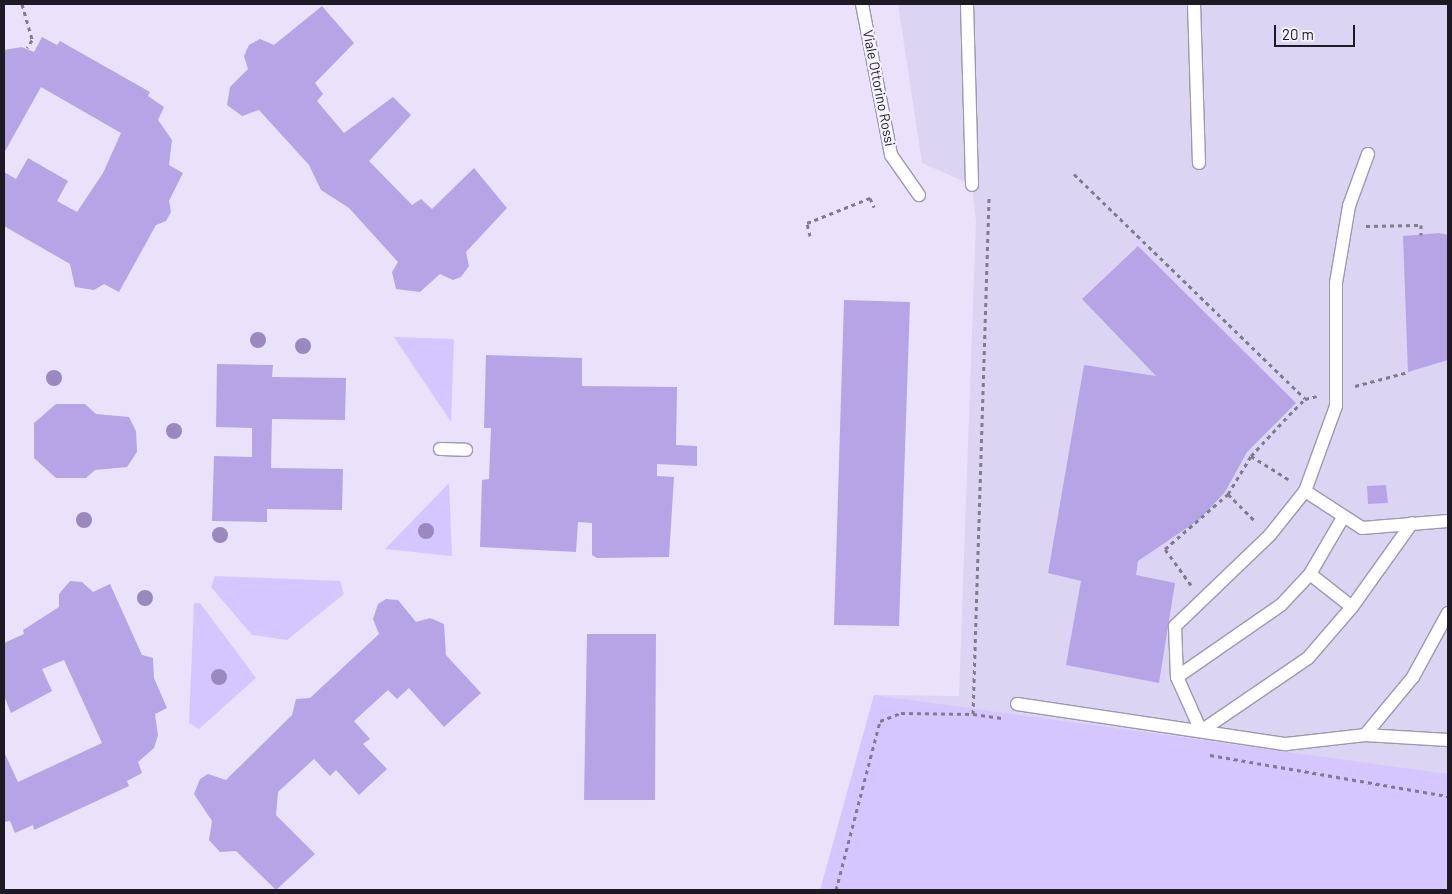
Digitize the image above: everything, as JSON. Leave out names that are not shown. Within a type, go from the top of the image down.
[{"type":"lane","name":"Viale Ottorino Rossi","points":[[862,4],[891,155],[919,195]]},
{"type":"lane","points":[[967,4],[972,185]]},
{"type":"lane","points":[[1194,4],[1199,163]]},
{"type":"lane","points":[[1201,731],[1177,677],[1176,626],[1270,535],[1305,491],[1336,406],[1336,282],[1346,227],[1368,154]]},
{"type":"lane","points":[[440,449],[466,450]]},
{"type":"lane","points":[[1305,491],[1342,519],[1362,528],[1448,521]]},
{"type":"lane","points":[[1177,677],[1281,605],[1310,574],[1342,519]]},
{"type":"lane","points":[[1201,731],[1308,658],[1352,607],[1412,523]]},
{"type":"lane","points":[[1310,574],[1352,607]]},
{"type":"lane","points":[[1365,734],[1413,677],[1448,613]]},
{"type":"lane","points":[[1017,704],[1286,744],[1365,734],[1448,740]]},
{"type":"path","points":[[22,4],[32,40],[27,48]]},
{"type":"path","points":[[1074,174],[1305,399]]},
{"type":"path","points":[[836,890],[880,721],[901,714],[973,714],[989,192]]},
{"type":"path","points":[[810,236],[807,223],[870,198],[874,207]]},
{"type":"path","points":[[1346,227],[1421,225],[1421,235]]},
{"type":"path","points":[[1202,600],[1164,549],[1228,494],[1251,456],[1305,399],[1408,372]]},
{"type":"path","points":[[1251,456],[1305,491]]},
{"type":"path","points":[[1228,494],[1270,535]]},
{"type":"shaded area","points":[[898,4],[1448,4],[1448,890],[826,890],[874,695],[959,696],[976,221],[972,185],[922,163]]},
{"type":"shaded area","points":[[394,337],[454,339],[451,422]]},
{"type":"shaded area","points":[[449,483],[452,556],[385,549],[389,545]]},
{"type":"shaded area","points":[[215,576],[340,581],[344,594],[287,640],[252,635],[211,587]]},
{"type":"shaded area","points":[[194,603],[200,603],[256,678],[199,729],[189,723]]},
{"type":"shaded area","points":[[874,695],[1448,774],[1448,890],[820,890]]},
{"type":"building","points":[[322,6],[354,43],[315,83],[323,94],[317,101],[344,133],[393,97],[411,115],[369,161],[412,205],[421,199],[432,209],[474,168],[507,208],[466,252],[469,266],[461,277],[453,280],[440,274],[420,292],[396,289],[392,272],[398,262],[349,208],[321,190],[309,165],[259,110],[242,116],[227,105],[230,87],[248,69],[244,56],[249,45],[260,39],[274,45]]},
{"type":"building","points":[[42,37],[57,45],[60,41],[150,92],[148,96],[164,107],[158,120],[172,140],[169,165],[183,173],[169,201],[171,212],[166,221],[156,225],[119,292],[104,284],[94,290],[75,287],[70,264],[4,226],[4,172],[16,179],[28,158],[68,181],[57,201],[77,212],[103,173],[121,133],[41,87],[4,153],[4,50],[22,47],[34,52]]},
{"type":"building","points":[[1439,233],[1448,235],[1448,360],[1408,372],[1403,236]]},
{"type":"building","points":[[1138,246],[1296,403],[1247,452],[1225,492],[1200,519],[1138,561],[1136,575],[1175,583],[1159,683],[1066,665],[1081,581],[1048,573],[1084,365],[1156,376],[1082,299]]},
{"type":"building","points":[[844,300],[910,302],[899,626],[834,625]]},
{"type":"building","points":[[486,355],[582,358],[582,386],[677,387],[676,445],[697,446],[697,466],[657,464],[657,476],[674,477],[669,557],[597,558],[592,555],[592,523],[578,522],[576,552],[480,547],[482,480],[489,479],[491,428],[484,428]]},
{"type":"building","points":[[217,364],[273,365],[272,377],[346,378],[345,420],[272,419],[271,468],[343,469],[342,510],[267,509],[267,522],[212,521],[214,456],[252,457],[252,428],[216,427]]},
{"type":"building","points":[[56,404],[85,404],[96,414],[129,417],[136,431],[137,452],[127,467],[95,470],[86,478],[56,478],[34,458],[34,423]]},
{"type":"building","points":[[1386,485],[1388,503],[1368,504],[1367,486]]},
{"type":"building","points":[[70,581],[82,582],[93,592],[110,584],[142,655],[153,658],[154,678],[167,708],[155,714],[158,735],[154,748],[138,762],[142,773],[127,781],[129,786],[34,830],[33,825],[15,833],[10,821],[4,822],[4,752],[18,782],[102,743],[64,660],[42,669],[52,691],[11,713],[4,696],[4,643],[24,634],[23,630],[59,607],[59,594]]},
{"type":"building","points":[[386,599],[398,600],[416,622],[430,618],[444,624],[446,655],[481,693],[444,727],[409,688],[397,699],[388,690],[354,721],[370,739],[363,744],[387,769],[359,795],[336,770],[330,776],[314,759],[278,792],[276,815],[315,854],[276,890],[236,851],[220,852],[209,840],[212,821],[194,794],[200,779],[208,774],[226,780],[292,715],[296,699],[310,698],[379,634],[373,619],[378,604]]},
{"type":"building","points":[[587,634],[656,634],[655,800],[584,800]]}]
